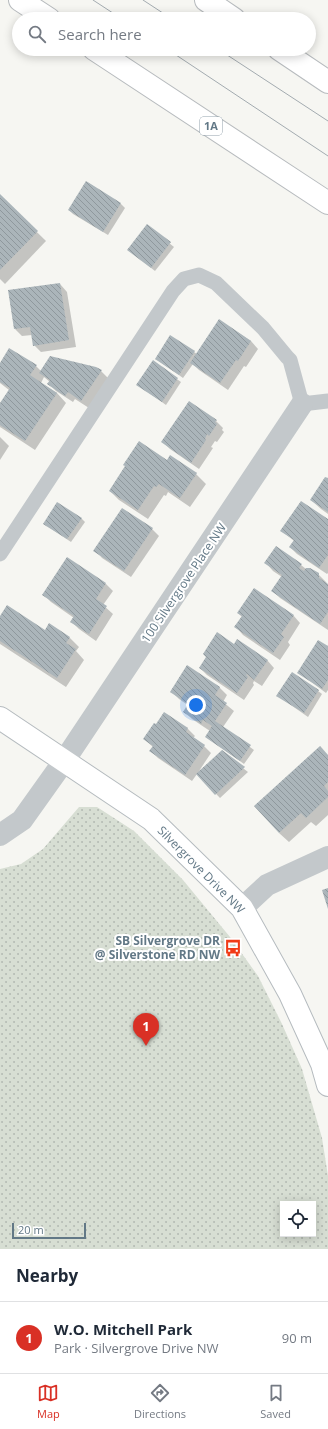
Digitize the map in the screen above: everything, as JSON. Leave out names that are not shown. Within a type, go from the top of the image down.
[{"type":"main road","points":[[20,0],[38,12]]},
{"type":"main road","points":[[206,0],[224,12]]},
{"type":"main road","name":"1A","points":[[105,56],[328,203]]},
{"type":"main road","points":[[289,56],[328,82]]},
{"type":"main road","name":"Silvergrove Drive NW","points":[[0,718],[150,819],[242,908],[290,994],[322,1064],[328,1085]]},
{"type":"street","name":"100 Silvergrove Place NW","points":[[0,835],[22,820],[64,761],[302,404]]},
{"type":"street","points":[[242,908],[266,885],[328,857]]},
{"type":"lane","points":[[0,554],[173,291],[184,279],[199,275],[216,283],[263,328],[290,360],[302,404],[328,401]]},
{"type":"shaded area","points":[[79,807],[97,807],[134,831],[183,880],[230,937],[258,976],[302,1069],[322,1138],[328,1176],[328,1249],[0,1249],[0,869],[21,864],[43,849]]},
{"type":"building","points":[[86,181],[121,203],[103,232],[68,210]]},
{"type":"building","points":[[0,194],[38,231],[0,270]]},
{"type":"building","points":[[147,224],[171,242],[151,268],[127,250]]},
{"type":"building","points":[[60,283],[69,340],[33,346],[30,327],[14,329],[8,290]]},
{"type":"building","points":[[219,319],[251,341],[238,361],[236,360],[220,383],[190,363]]},
{"type":"building","points":[[170,335],[195,351],[179,375],[155,359]]},
{"type":"building","points":[[9,348],[37,365],[30,375],[57,393],[25,441],[0,425],[0,403],[10,388],[0,382],[0,363]]},
{"type":"building","points":[[50,356],[96,367],[102,370],[81,401],[68,392],[65,396],[47,384],[50,380],[39,373]]},
{"type":"building","points":[[153,360],[178,378],[162,402],[136,385]]},
{"type":"building","points":[[189,401],[217,420],[215,422],[217,424],[209,436],[207,434],[206,440],[191,463],[161,442]]},
{"type":"building","points":[[139,441],[167,460],[170,455],[197,473],[180,498],[159,484],[156,487],[154,486],[138,510],[109,491],[125,466],[123,465]]},
{"type":"building","points":[[325,477],[328,478],[328,512],[310,500]]},
{"type":"building","points":[[301,501],[328,519],[328,555],[319,568],[289,547],[294,540],[280,531]]},
{"type":"building","points":[[57,502],[82,518],[67,539],[43,524]]},
{"type":"building","points":[[122,508],[153,528],[124,571],[93,551]]},
{"type":"building","points":[[276,546],[302,564],[299,568],[304,571],[306,568],[310,568],[319,573],[319,578],[328,584],[328,612],[320,624],[271,591],[282,575],[264,563]]},
{"type":"building","points":[[67,557],[106,583],[96,599],[107,606],[89,634],[70,622],[74,616],[42,595]]},
{"type":"building","points":[[254,588],[294,615],[281,634],[284,637],[273,653],[234,627],[242,616],[237,613]]},
{"type":"building","points":[[7,605],[45,630],[49,623],[70,637],[66,643],[76,649],[57,678],[0,641],[0,616]]},
{"type":"building","points":[[217,632],[234,644],[237,639],[268,660],[254,680],[247,674],[246,675],[248,677],[237,693],[199,668],[206,657],[203,654]]},
{"type":"building","points":[[318,640],[328,646],[328,680],[322,689],[297,673]]},
{"type":"building","points":[[187,665],[220,687],[215,695],[227,703],[215,721],[251,745],[240,761],[205,737],[212,726],[203,720],[201,724],[183,712],[188,704],[170,692]]},
{"type":"building","points":[[292,672],[319,690],[304,713],[276,696]]},
{"type":"building","points":[[164,712],[188,728],[186,732],[205,745],[185,775],[149,751],[153,746],[143,739]]},
{"type":"building","points":[[320,746],[328,755],[328,782],[324,786],[328,791],[328,797],[306,818],[301,813],[279,833],[254,806]]},
{"type":"building","points":[[222,750],[245,767],[215,795],[196,774]]},
{"type":"building","points":[[328,888],[328,909],[322,890]]},
{"type":"tram line","points":[[93,0],[111,12]]},
{"type":"tram line","points":[[143,0],[161,12]]},
{"type":"tram line","points":[[178,56],[328,156]]},
{"type":"tram line","points":[[229,56],[328,121]]},
{"type":"place","name":"SB Silvergrove DR @ Silverstone RD NW","points":[[233,948]]},
{"type":"place","name":"W.O. Mitchell Park","points":[[146,1046]]}]
